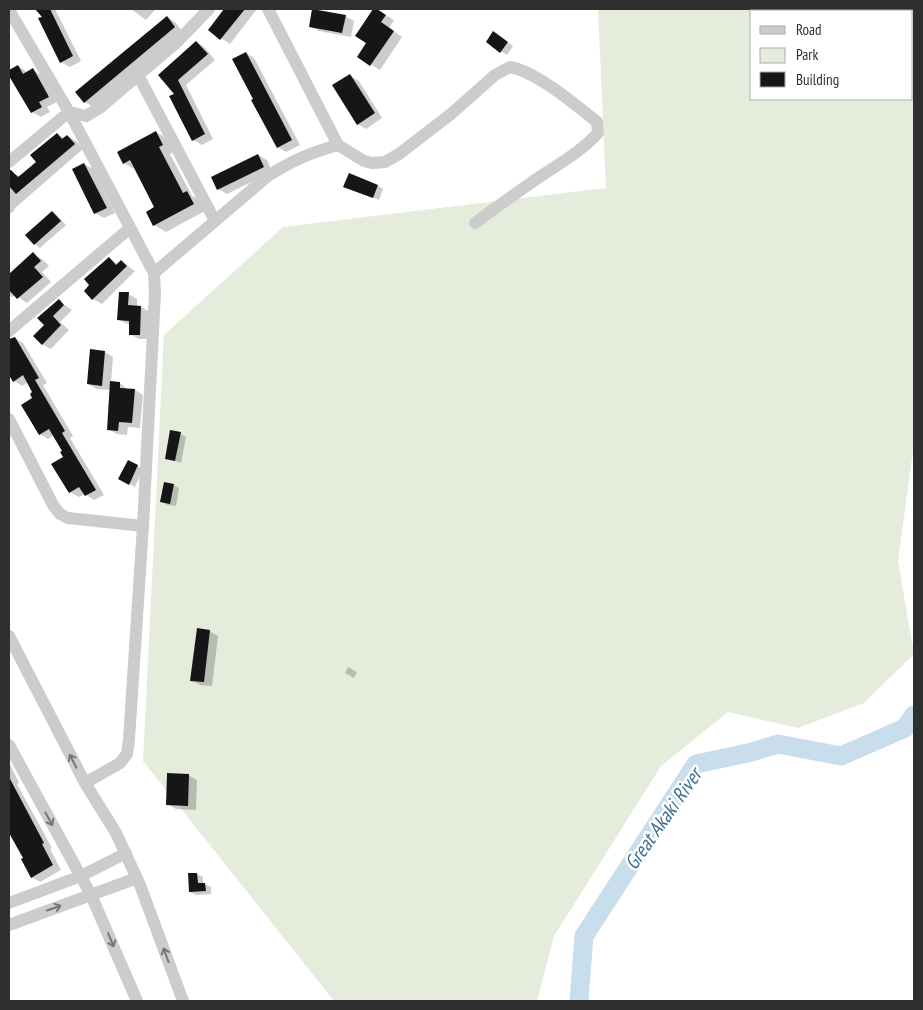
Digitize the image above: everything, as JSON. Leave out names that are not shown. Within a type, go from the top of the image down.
[{"type":"street","points":[[69,112],[86,116],[101,107],[176,43],[209,9]]},
{"type":"street","points":[[268,9],[338,145],[364,161],[372,163],[385,162],[399,154],[451,114],[495,75],[510,67],[525,71],[545,83],[597,122],[598,133],[584,146],[475,223]]},
{"type":"street","points":[[9,10],[69,112],[154,273],[155,292],[143,526],[127,754],[120,763],[85,783]]},
{"type":"street","points":[[138,75],[215,222]]},
{"type":"street","points":[[9,162],[69,112]]},
{"type":"street","points":[[154,273],[268,176],[310,153],[338,145]]},
{"type":"street","points":[[9,331],[130,228]]},
{"type":"street","points":[[9,419],[53,505],[60,514],[68,518],[143,526]]},
{"type":"street","points":[[9,636],[85,783],[126,853],[182,1001]]},
{"type":"street","points":[[9,745],[91,895],[137,1001]]},
{"type":"street","points":[[9,903],[81,876],[126,853]]},
{"type":"street","points":[[9,925],[137,878]]},
{"type":"green space","points":[[598,9],[914,9],[914,444],[898,561],[914,654],[864,703],[798,728],[728,712],[661,766],[554,936],[537,1001],[334,1001],[143,761],[164,335],[283,227],[606,188]]},
{"type":"building","points":[[35,9],[50,9],[73,56],[60,63],[38,18],[42,17]]},
{"type":"building","points":[[224,9],[245,9],[220,40],[208,30]]},
{"type":"building","points":[[312,9],[346,15],[342,33],[309,27]]},
{"type":"building","points":[[373,9],[377,9],[386,15],[381,22],[394,31],[370,66],[357,57],[366,43],[355,36]]},
{"type":"building","points":[[167,16],[175,27],[84,103],[75,92]]},
{"type":"building","points":[[493,31],[508,42],[500,53],[486,42]]},
{"type":"building","points":[[196,41],[208,54],[178,80],[205,134],[192,141],[169,96],[174,94],[158,75]]},
{"type":"building","points":[[246,52],[292,140],[277,148],[251,100],[253,99],[232,59]]},
{"type":"building","points":[[18,65],[23,74],[33,68],[49,97],[39,102],[42,107],[31,113],[9,76],[9,70]]},
{"type":"building","points":[[350,74],[375,113],[357,125],[332,85]]},
{"type":"building","points":[[156,131],[163,145],[159,147],[183,193],[187,191],[194,204],[153,226],[146,212],[154,207],[130,160],[123,164],[117,152]]},
{"type":"building","points":[[57,133],[62,139],[67,135],[75,144],[16,194],[9,186],[9,170],[18,177],[36,162],[30,155]]},
{"type":"building","points":[[258,154],[264,167],[217,190],[211,177]]},
{"type":"building","points":[[84,163],[107,208],[94,214],[72,169]]},
{"type":"building","points":[[349,173],[378,185],[373,198],[343,187]]},
{"type":"building","points":[[52,211],[61,221],[34,245],[25,235]]},
{"type":"building","points":[[33,252],[41,261],[34,267],[43,277],[17,299],[9,290],[9,274]]},
{"type":"building","points":[[109,257],[116,265],[121,260],[127,266],[92,300],[84,291],[89,285],[84,279]]},
{"type":"building","points":[[119,292],[129,292],[128,305],[141,306],[140,335],[129,335],[129,321],[117,320]]},
{"type":"building","points":[[59,299],[64,305],[53,316],[61,325],[42,345],[33,336],[44,325],[37,318]]},
{"type":"building","points":[[15,337],[39,378],[35,380],[65,431],[62,433],[96,490],[85,496],[79,487],[69,493],[51,464],[63,457],[60,452],[62,451],[49,429],[39,435],[21,405],[32,398],[30,394],[32,392],[23,375],[13,382],[9,375],[9,339]]},
{"type":"building","points":[[90,349],[105,351],[102,386],[87,384]]},
{"type":"building","points":[[110,381],[120,382],[120,388],[135,389],[132,423],[119,422],[118,431],[107,430]]},
{"type":"building","points":[[170,430],[181,432],[175,461],[165,459]]},
{"type":"building","points":[[128,460],[138,465],[129,485],[118,479]]},
{"type":"building","points":[[164,482],[174,484],[170,504],[160,502]]},
{"type":"building","points":[[197,628],[210,630],[204,682],[190,681]]},
{"type":"building","points":[[167,773],[189,774],[188,806],[166,805]]},
{"type":"building","points":[[9,777],[44,843],[42,844],[53,865],[31,878],[21,859],[23,858],[9,833]]},
{"type":"building","points":[[188,873],[197,873],[198,883],[205,883],[206,891],[189,892]]},
{"type":"waterway","name":"Great Akaki River","points":[[579,1001],[584,936],[696,764],[752,752],[778,744],[841,756],[905,728],[914,715]]}]
